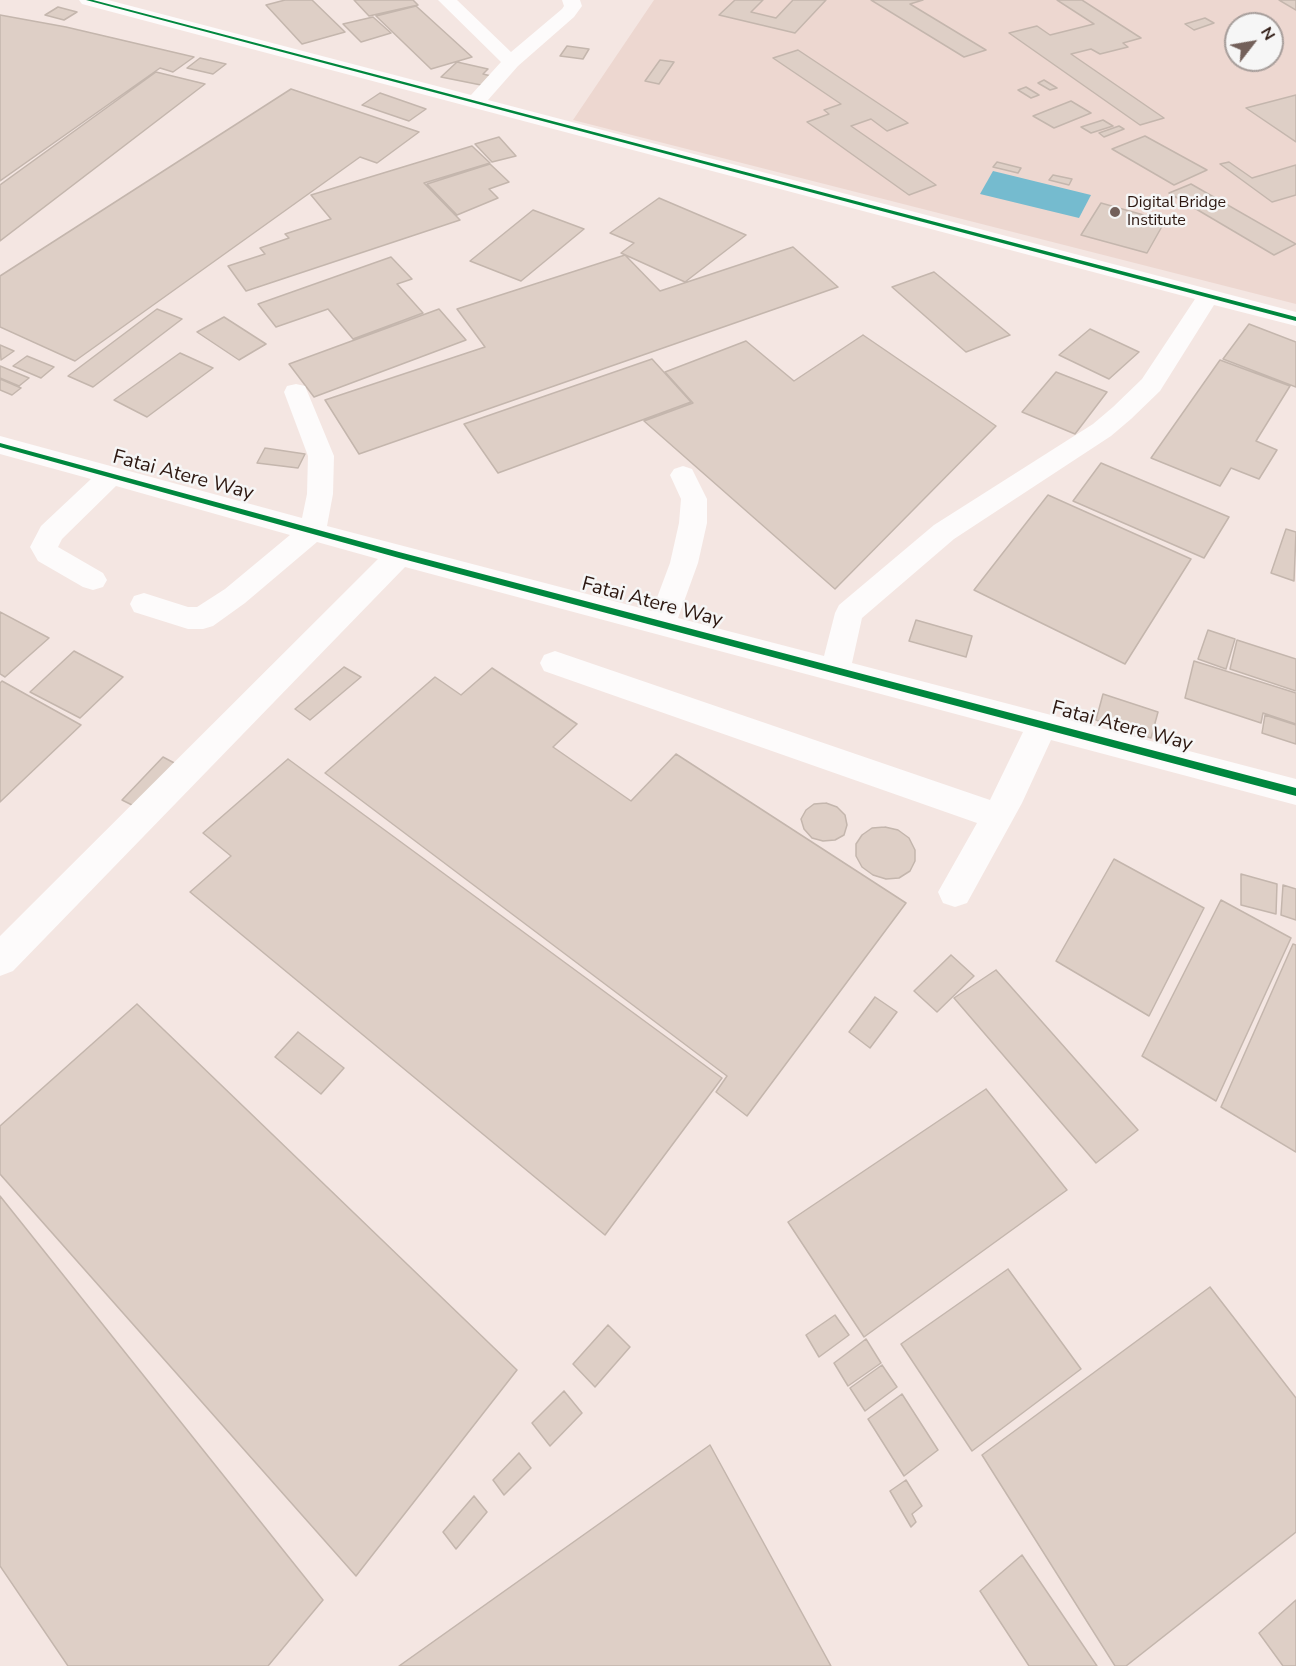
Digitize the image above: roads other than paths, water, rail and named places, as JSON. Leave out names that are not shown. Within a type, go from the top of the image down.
[{"type":"street","points":[[88,0],[1296,319]]},
{"type":"street","points":[[447,0],[511,62]]},
{"type":"street","points":[[476,101],[511,62],[568,14],[573,6],[571,0]]},
{"type":"street","points":[[836,670],[849,613],[945,532],[1102,430],[1122,413],[1151,385],[1209,296]]},
{"type":"street","points":[[144,604],[188,618],[203,618],[235,596],[312,530],[320,494],[321,456],[296,392]]},
{"type":"street","points":[[0,471],[13,448]]},
{"type":"street","name":"Fatai Atere Way","points":[[13,448],[399,555],[1296,792]]},
{"type":"street","points":[[93,580],[48,554],[44,547],[51,533],[111,475]]},
{"type":"street","points":[[661,624],[684,563],[693,523],[694,499],[683,475]]},
{"type":"street","points":[[0,960],[399,555]]},
{"type":"street","points":[[555,663],[998,816]]},
{"type":"street","points":[[955,892],[1011,793],[1042,725]]},
{"type":"water","points":[[993,171],[1091,195],[1079,218],[980,194]]},
{"type":"place","name":"Digital Bridge Institute","points":[[1115,212]]}]
